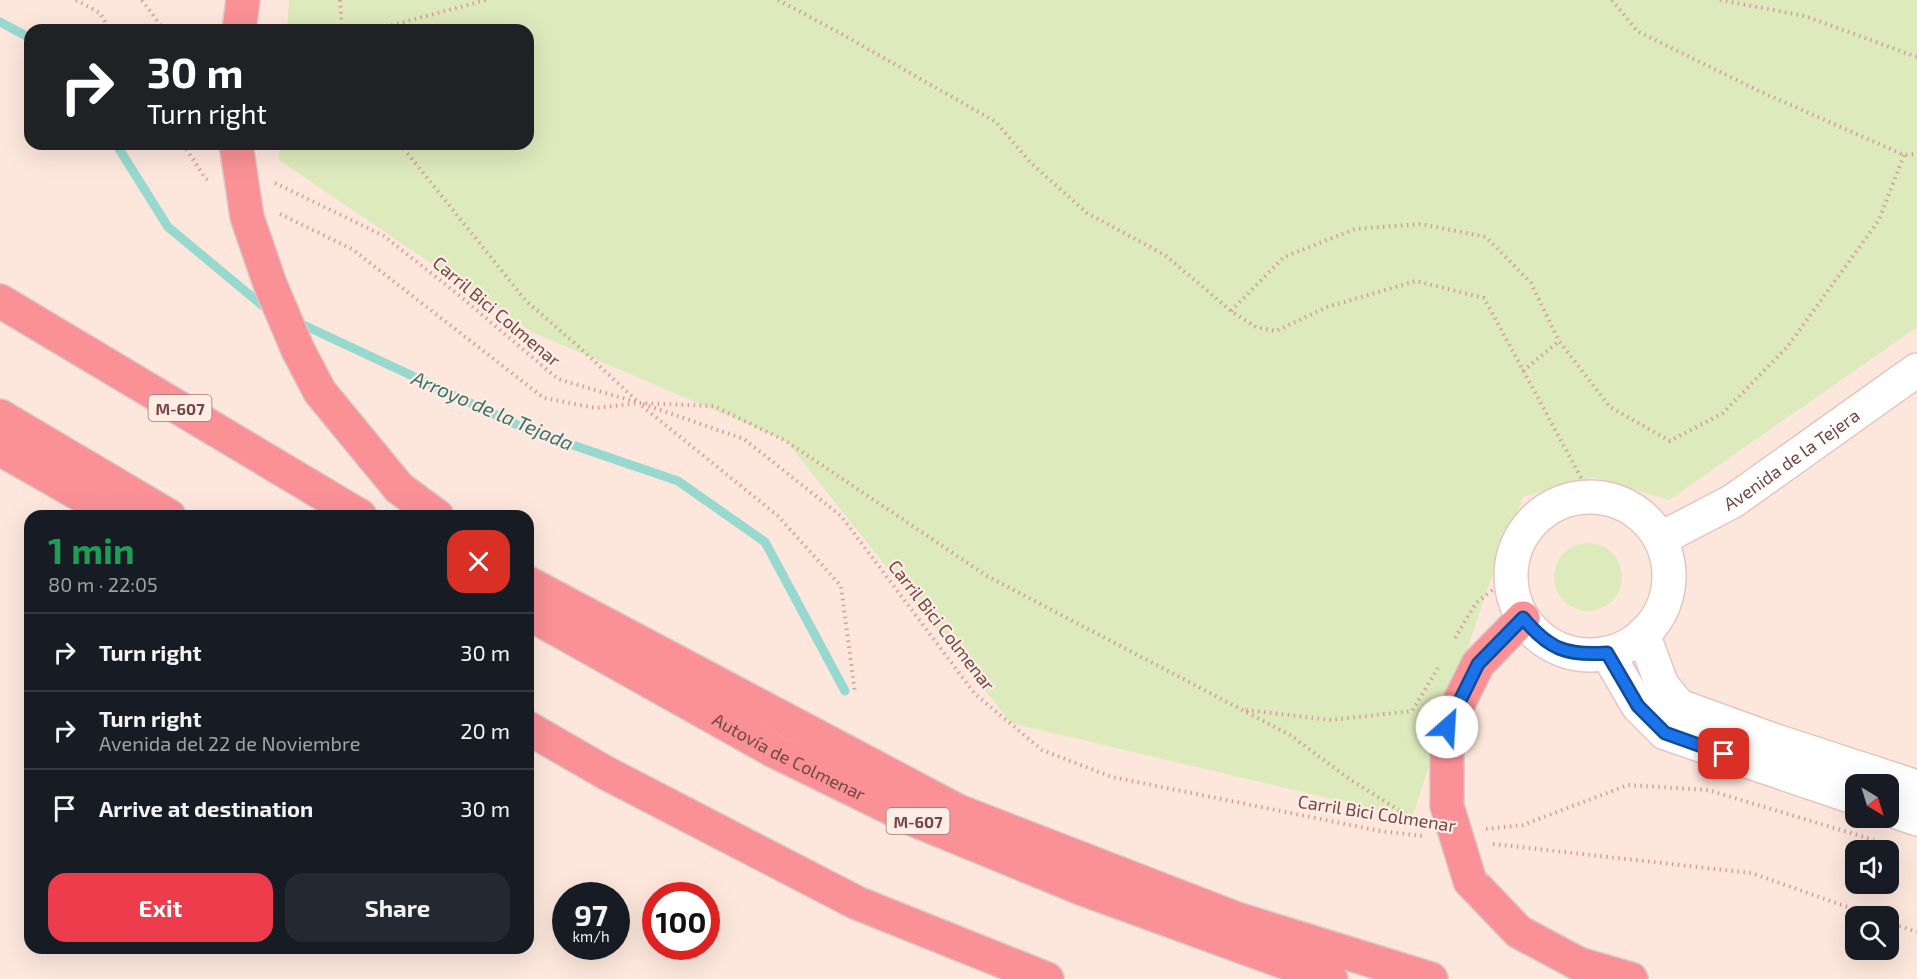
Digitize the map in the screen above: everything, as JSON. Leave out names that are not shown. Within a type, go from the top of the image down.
[{"type":"highway","points":[[240,24],[243,0]]},
{"type":"highway","points":[[237,150],[247,217],[270,284],[298,350],[320,392],[399,488],[429,510]]},
{"type":"highway","name":"M-607","points":[[0,301],[350,510]]},
{"type":"highway","points":[[0,416],[159,510]]},
{"type":"highway","points":[[0,449],[107,510]]},
{"type":"highway","points":[[534,588],[957,811],[1237,919],[1431,979]]},
{"type":"highway","name":"Autovía de Colmenar","points":[[534,616],[774,751],[917,821],[1083,889],[1331,979]]},
{"type":"highway","points":[[1523,618],[1478,664],[1447,727],[1447,806],[1470,881],[1519,932],[1579,964],[1631,979]]},
{"type":"highway","points":[[534,731],[606,773],[857,903],[1047,979]]},
{"type":"street","name":"Avenida de la Tejera","points":[[1660,539],[1733,501],[1917,370]]},
{"type":"street","points":[[1581,497],[1608,499],[1632,509],[1652,527],[1660,539],[1666,553],[1669,575],[1666,597],[1657,617],[1643,634],[1626,646],[1607,653],[1585,655],[1563,651],[1540,638],[1523,618],[1512,594],[1511,567],[1519,542],[1534,520],[1556,505],[1581,497]]},
{"type":"street","points":[[1643,634],[1662,685],[1679,706],[1773,740],[1917,787]]},
{"type":"street","points":[[1607,653],[1638,706],[1665,733],[1845,794]]},
{"type":"street","points":[[1899,813],[1917,819]]},
{"type":"path","points":[[76,0],[100,13],[106,24]]},
{"type":"path","points":[[142,0],[160,24]]},
{"type":"path","points":[[340,0],[342,24]]},
{"type":"path","points":[[396,24],[486,0]]},
{"type":"path","points":[[778,0],[996,122],[1030,162],[1087,213],[1165,255],[1231,311],[1256,327],[1276,331],[1327,307],[1416,281],[1484,298],[1592,498]]},
{"type":"path","points":[[1612,0],[1637,31],[1759,91],[1904,155],[1917,154]]},
{"type":"path","points":[[1720,0],[1805,16],[1917,57]]},
{"type":"path","points":[[187,150],[205,178],[215,183]]},
{"type":"path","points":[[405,150],[526,301],[579,346],[639,403],[778,516],[841,586],[855,693]]},
{"type":"path","points":[[1231,311],[1284,257],[1355,229],[1421,224],[1486,237],[1531,283],[1559,341],[1610,407],[1670,441],[1723,413],[1788,346],[1879,220],[1904,155]]},
{"type":"path","name":"Carril Bici Colmenar","points":[[270,181],[384,236],[456,292],[558,379],[639,403],[744,439],[841,516],[975,694],[1042,750],[1112,777],[1380,831],[1426,836]]},
{"type":"path","points":[[278,214],[352,249],[544,398],[596,408],[639,403],[714,406],[786,441],[987,576],[1290,735],[1348,778],[1420,824]]},
{"type":"path","points":[[1523,371],[1559,341]]},
{"type":"path","points":[[1453,642],[1476,603],[1511,576]]},
{"type":"path","points":[[1242,710],[1330,720],[1412,711],[1441,662]]},
{"type":"path","points":[[1483,829],[1523,825],[1628,785],[1708,790],[1874,840]]},
{"type":"path","points":[[1484,843],[1751,873],[1845,906]]},
{"type":"path","points":[[1899,926],[1917,932]]},
{"type":"green space","points":[[289,0],[1917,0],[1917,327],[1669,500],[1593,477],[1523,497],[1489,584],[1412,818],[1011,723],[786,441],[532,332],[279,160],[280,150],[534,150],[534,24],[287,24]]},
{"type":"green space","points":[[1588,543],[1601,546],[1612,553],[1619,564],[1622,577],[1619,590],[1612,601],[1601,608],[1588,611],[1575,608],[1564,601],[1557,590],[1554,577],[1557,564],[1564,553],[1575,546]]},
{"type":"waterway","name":"Arroyo de la Tejada","points":[[0,22],[24,35]]},
{"type":"waterway","name":"Arroyo de la Tejada","points":[[120,150],[168,227],[269,309]]},
{"type":"waterway","name":"Arroyo de la Tejada","points":[[295,321],[526,429],[678,481],[765,542],[845,691]]},
{"type":"route","points":[[1447,727],[1478,664],[1523,618],[1540,638],[1563,651],[1585,655],[1607,653],[1638,706],[1665,733],[1724,754]]}]
